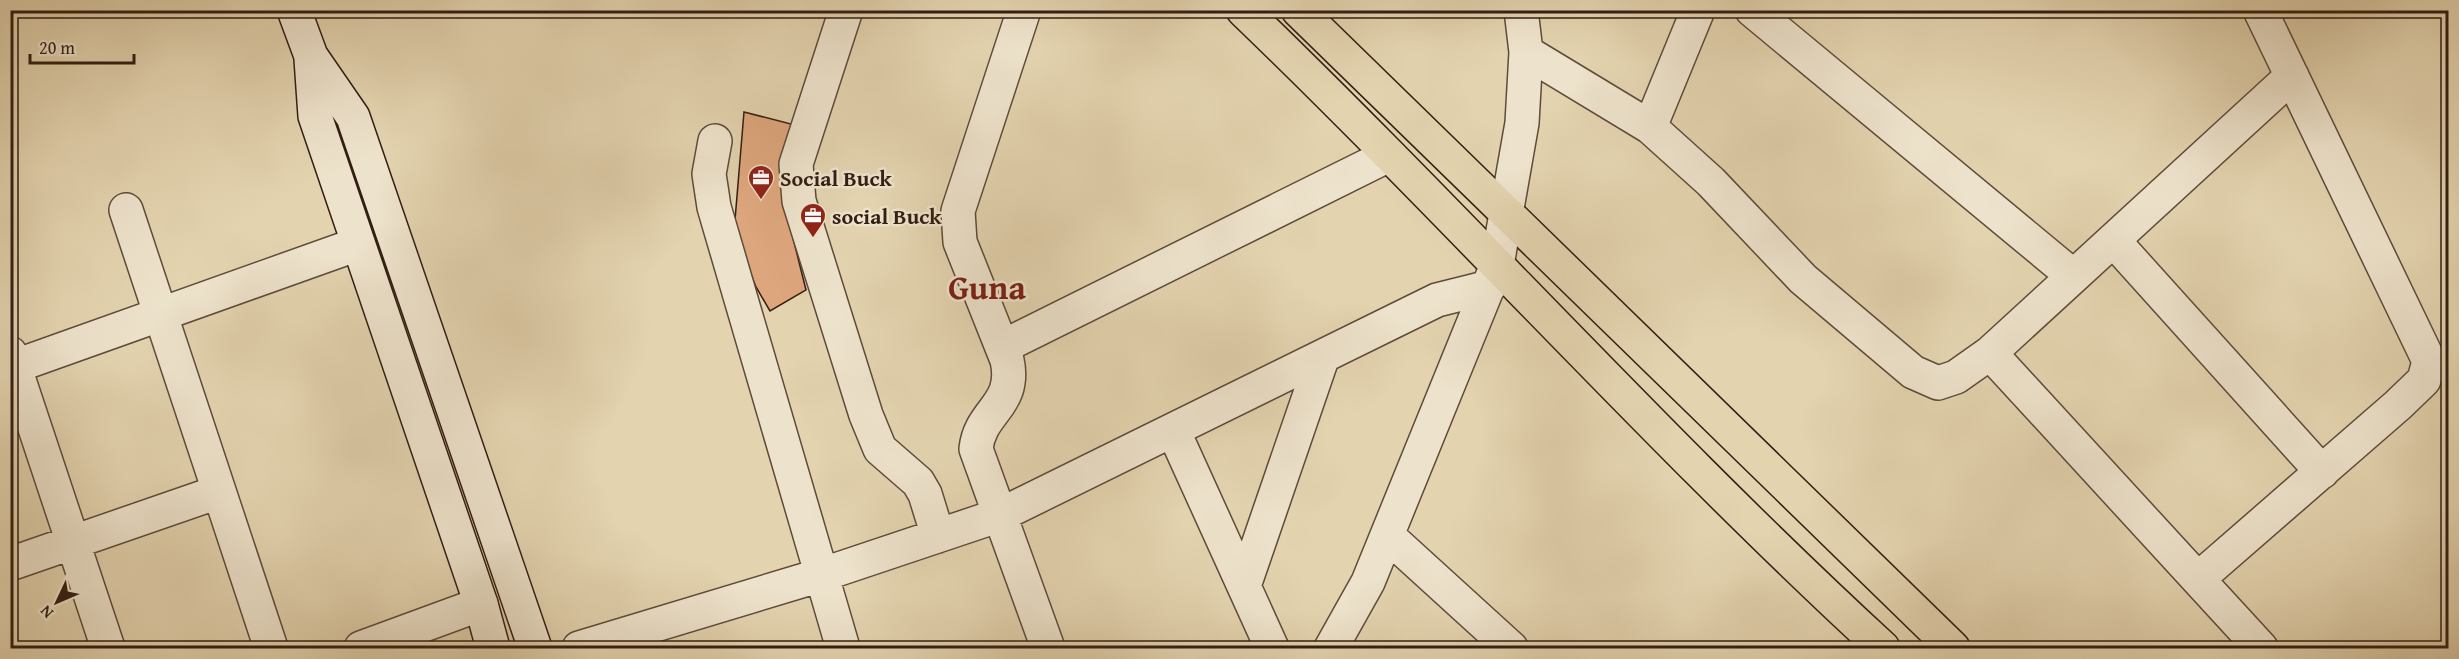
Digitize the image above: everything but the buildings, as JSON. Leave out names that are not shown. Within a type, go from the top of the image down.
[{"type":"main road","points":[[1243,10],[1389,155],[1493,276],[1613,384],[1883,648]]},
{"type":"main road","points":[[1298,10],[1953,648]]},
{"type":"street","points":[[294,10],[311,56],[353,117],[535,648]]},
{"type":"street","points":[[846,10],[796,164],[799,201],[880,449],[918,482],[926,494],[938,536]]},
{"type":"street","points":[[1024,10],[958,211],[960,242],[1002,347],[1010,374],[1008,392],[977,434],[976,449],[1048,648]]},
{"type":"street","points":[[1331,648],[1368,582],[1493,276],[1508,216],[1522,123],[1526,52],[1521,10]]},
{"type":"street","points":[[1650,127],[1698,10]]},
{"type":"street","points":[[1752,10],[2073,276]]},
{"type":"street","points":[[2198,579],[2424,380],[2429,361],[2260,10]]},
{"type":"street","points":[[1526,52],[1650,127],[1710,182],[1803,279],[1913,372],[1938,383],[1956,377],[1990,353],[2292,76]]},
{"type":"street","points":[[311,56],[315,116],[481,604],[493,648]]},
{"type":"street","points":[[715,141],[709,174],[714,207],[843,648]]},
{"type":"street","points":[[1002,347],[1389,155]]},
{"type":"street","points":[[126,210],[271,648]]},
{"type":"street","points":[[2113,240],[2322,472]]},
{"type":"street","points":[[108,648],[12,363],[161,315],[358,244]]},
{"type":"street","points":[[579,648],[821,575],[1000,515],[1437,300],[1493,276]]},
{"type":"street","points":[[1990,353],[2261,648]]},
{"type":"street","points":[[1244,586],[1323,356]]},
{"type":"street","points":[[1173,430],[1272,648]]},
{"type":"street","points":[[10,564],[218,492]]},
{"type":"street","points":[[1388,536],[1511,648]]},
{"type":"street","points":[[361,648],[481,604]]},
{"type":"place","name":"Social Buck","points":[[761,201]]},
{"type":"place","name":"social Buck","points":[[813,239]]},
{"type":"district","name":"Guna","points":[[987,286]]}]
